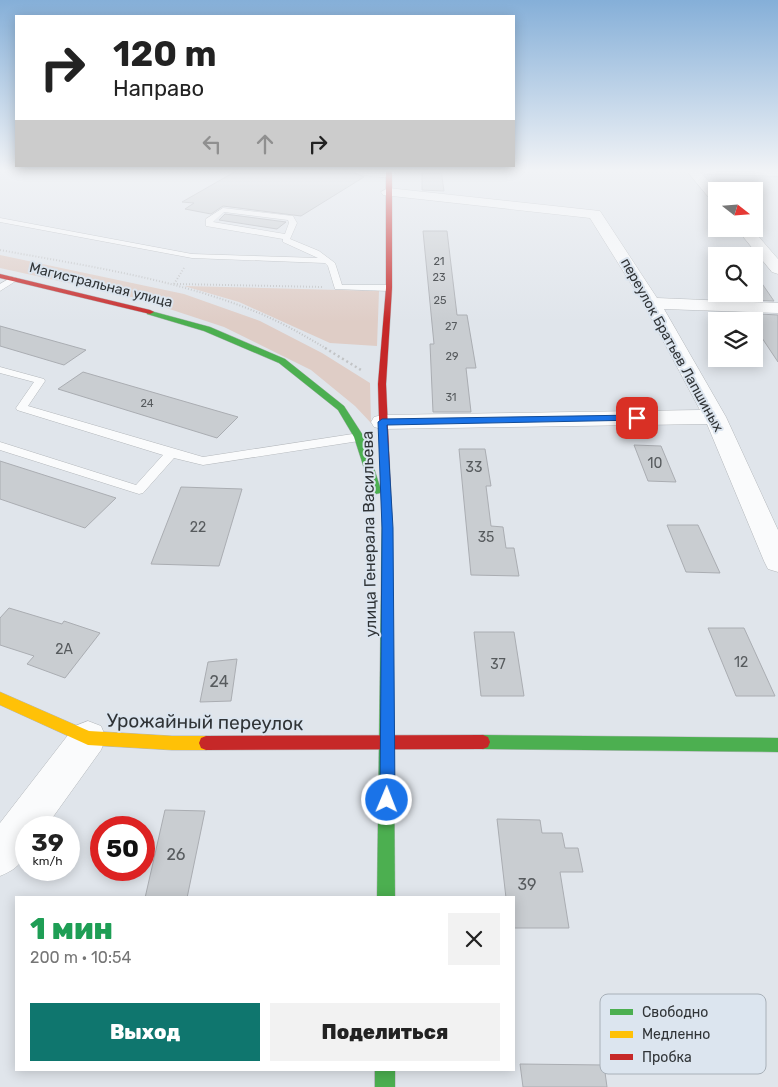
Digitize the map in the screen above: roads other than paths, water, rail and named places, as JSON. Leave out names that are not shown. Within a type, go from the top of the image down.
[{"type":"main road","name":"улица Генерала Васильева","points":[[386,896],[388,528],[382,422],[382,384],[389,288],[389,221]]},
{"type":"main road","name":"Магистральная улица","points":[[0,276],[146,310],[207,329],[282,362],[341,408],[359,437],[388,528]]},
{"type":"main road","name":"Урожайный переулок","points":[[0,698],[88,738],[172,742],[388,741],[778,745]]},
{"type":"main road","points":[[384,1087],[385,1071]]},
{"type":"street","name":"переулок Братьев Лапшиных","points":[[599,221],[652,303],[715,417],[778,561]]},
{"type":"street","points":[[752,238],[778,269]]},
{"type":"street","points":[[652,303],[778,308]]},
{"type":"street","points":[[382,422],[715,417]]},
{"type":"street","points":[[0,856],[88,738]]},
{"type":"lane","points":[[4,221],[192,256],[327,261]]},
{"type":"lane","points":[[209,221],[209,224],[287,237]]},
{"type":"lane","points":[[292,221],[293,223],[286,240],[316,253],[332,264],[338,287],[389,288]]},
{"type":"lane","points":[[0,288],[15,279]]},
{"type":"lane","points":[[0,370],[40,381],[21,408],[203,461],[359,437]]},
{"type":"lane","points":[[0,446],[139,490],[171,453]]}]
